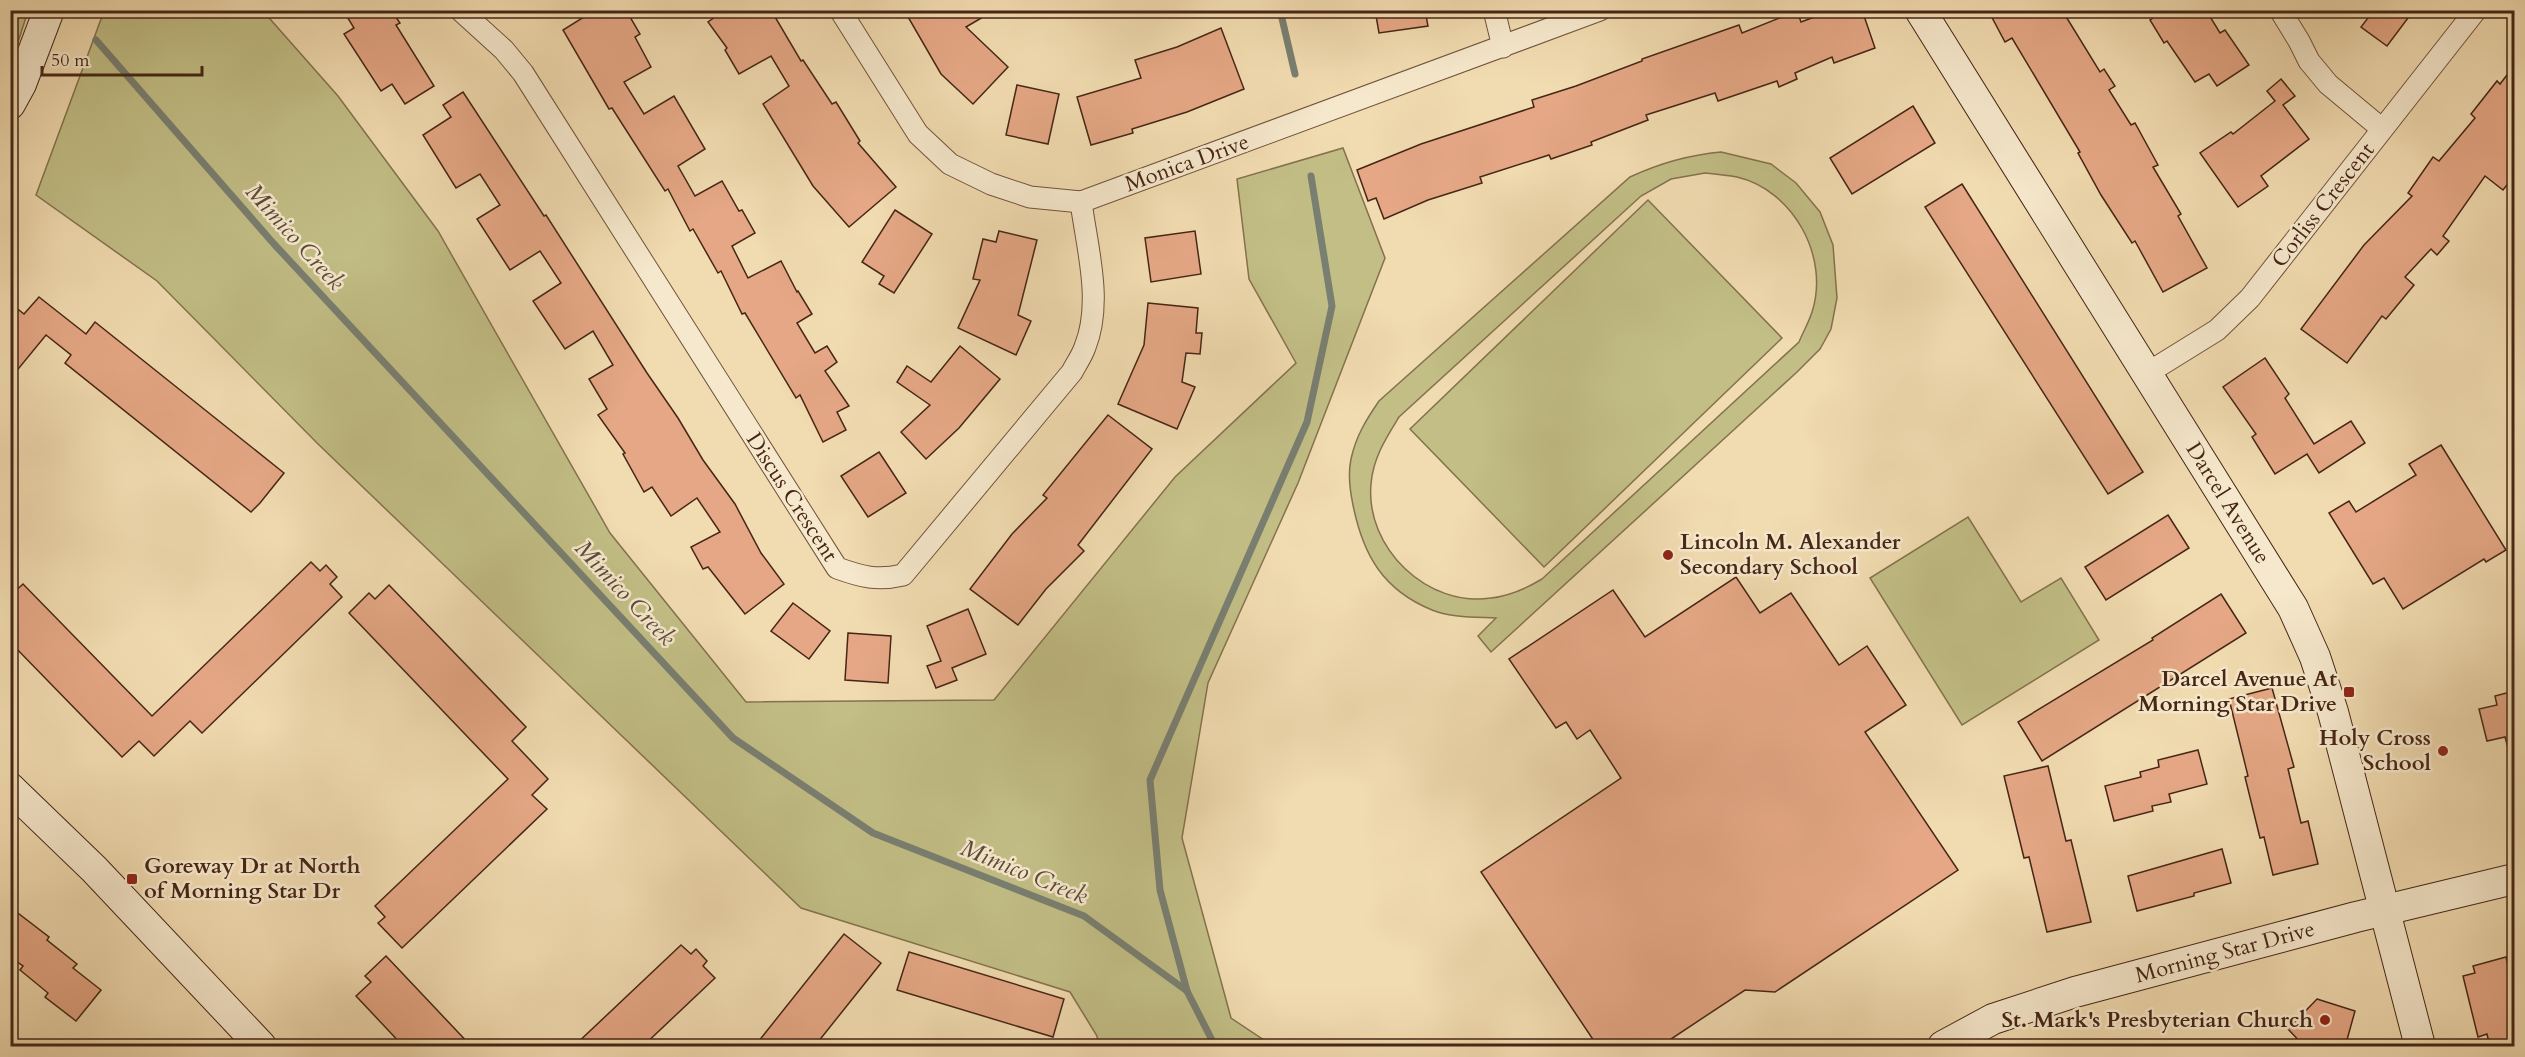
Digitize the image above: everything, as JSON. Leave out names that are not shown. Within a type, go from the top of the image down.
[{"type":"street","points":[[10,104],[21,84],[49,10]]},
{"type":"street","name":"Discus Crescent","points":[[460,10],[504,50],[523,73],[837,568],[866,578],[888,579],[903,575],[1072,372],[1086,347],[1092,318],[1093,289],[1081,202]]},
{"type":"street","name":"Monica Drive","points":[[840,10],[918,134],[950,164],[991,184],[1030,197],[1081,202],[1600,10]]},
{"type":"street","points":[[1494,10],[1503,47]]},
{"type":"street","name":"Darcel Avenue","points":[[1920,10],[2283,591],[2315,657],[2333,712],[2420,1047]]},
{"type":"street","points":[[2280,10],[2309,61],[2328,84],[2382,129]]},
{"type":"street","name":"Corliss Crescent","points":[[2146,374],[2217,330],[2250,298],[2476,10]]},
{"type":"street","points":[[10,788],[94,869],[261,1047]]},
{"type":"street","name":"Morning Star Drive","points":[[1942,1047],[1994,1019],[2075,992],[2386,910],[2514,879]]},
{"type":"shaded area","points":[[10,11],[28,11],[11,64]]},
{"type":"shaded area","points":[[104,11],[263,11],[338,96],[438,231],[610,533],[746,702],[994,700],[1175,477],[1296,363],[1249,279],[1237,179],[1343,148],[1385,258],[1298,483],[1208,683],[1182,838],[1231,1018],[1273,1046],[1098,1046],[1097,1036],[1070,992],[801,908],[317,443],[157,281],[36,195]]},
{"type":"shaded area","points":[[1721,152],[1771,164],[1796,183],[1820,212],[1833,245],[1837,298],[1831,329],[1820,349],[1797,372],[1491,652],[1478,636],[1496,618],[1440,613],[1415,602],[1388,581],[1369,555],[1357,523],[1351,494],[1350,464],[1359,436],[1379,401],[1630,177],[1674,160]],"holes":[[[1705,173],[1737,177],[1757,184],[1775,196],[1790,211],[1802,229],[1811,249],[1816,270],[1816,291],[1811,316],[1799,342],[1542,579],[1504,595],[1468,599],[1445,593],[1424,583],[1405,569],[1390,551],[1378,530],[1372,508],[1371,484],[1374,466],[1399,417],[1641,196],[1671,179]]]},
{"type":"shaded area","points":[[1648,200],[1782,338],[1544,567],[1410,429]]},
{"type":"shaded area","points":[[1968,517],[2021,602],[2061,578],[2099,640],[1962,725],[1870,578]]},
{"type":"building","points":[[343,10],[391,10],[400,23],[396,25],[434,86],[405,104],[392,84],[381,91],[344,34],[354,28]]},
{"type":"building","points":[[595,10],[626,10],[640,34],[635,37],[651,67],[624,82],[644,114],[674,96],[705,149],[678,166],[695,196],[722,181],[739,211],[742,210],[755,233],[732,246],[748,278],[781,261],[797,292],[812,314],[797,323],[815,353],[827,346],[837,362],[825,371],[849,406],[837,412],[846,430],[823,442],[800,395],[796,398],[745,313],[742,314],[721,271],[718,273],[693,229],[690,231],[668,189],[665,191],[612,108],[609,109],[563,30]]},
{"type":"building","points":[[725,10],[771,10],[801,61],[803,60],[832,104],[836,102],[860,141],[858,143],[896,187],[849,227],[813,186],[763,104],[789,86],[771,56],[739,74],[725,50],[727,48],[708,22]]},
{"type":"building","points":[[904,10],[995,10],[966,27],[1008,67],[973,104],[941,74]]},
{"type":"building","points":[[1375,10],[1425,10],[1428,26],[1379,33]]},
{"type":"building","points":[[1833,10],[1862,10],[1875,48],[1834,63],[1832,57],[1795,73],[1797,79],[1779,87],[1777,81],[1718,101],[1715,93],[1646,115],[1648,120],[1591,142],[1592,145],[1551,159],[1549,155],[1480,177],[1482,183],[1428,200],[1384,219],[1376,198],[1368,201],[1357,170],[1421,144],[1534,107],[1532,100],[1576,86],[1642,61],[1642,59],[1739,25],[1742,33],[1797,11],[1801,22]]},
{"type":"building","points":[[1988,10],[2062,10],[2100,72],[2104,69],[2115,86],[2109,90],[2131,125],[2135,123],[2158,165],[2153,167],[2181,214],[2178,216],[2207,268],[2163,292],[2135,241],[2132,243],[2101,195],[2078,153],[2080,152],[2012,38],[2005,42]]},
{"type":"building","points":[[2165,10],[2206,10],[2220,33],[2225,30],[2249,65],[2217,86],[2209,74],[2195,82],[2167,41],[2164,43],[2150,20]]},
{"type":"building","points":[[2374,10],[2414,10],[2387,46],[2361,27]]},
{"type":"building","points":[[1221,28],[1244,89],[1187,112],[1132,129],[1133,133],[1091,145],[1077,97],[1141,78],[1135,60],[1177,47]]},
{"type":"building","points":[[2514,66],[2514,176],[2503,190],[2485,176],[2443,236],[2449,241],[2437,255],[2431,249],[2405,277],[2414,285],[2386,319],[2382,316],[2347,363],[2301,329],[2364,245],[2412,196],[2408,193],[2433,157],[2439,161],[2475,118],[2471,114],[2497,81],[2500,84]]},
{"type":"building","points":[[2281,79],[2295,96],[2283,105],[2309,139],[2261,176],[2268,186],[2238,207],[2200,153],[2231,132],[2233,134],[2275,101],[2267,91]]},
{"type":"building","points":[[1017,85],[1059,94],[1048,144],[1006,135]]},
{"type":"building","points":[[463,92],[544,216],[546,215],[703,460],[735,504],[761,553],[784,584],[745,614],[708,567],[703,569],[691,547],[720,532],[697,498],[671,516],[652,487],[644,492],[623,454],[625,453],[598,415],[607,409],[589,379],[613,365],[593,331],[565,349],[533,301],[561,283],[540,251],[510,270],[477,219],[500,205],[480,174],[456,188],[423,135],[451,117],[443,105]]},
{"type":"building","points":[[1913,106],[1935,143],[1852,194],[1830,158]]},
{"type":"building","points":[[1962,184],[2143,472],[2108,494],[1925,207]]},
{"type":"building","points":[[895,210],[932,234],[894,293],[879,284],[884,276],[862,262]]},
{"type":"building","points":[[999,231],[1037,240],[1018,315],[1031,321],[1016,355],[958,328],[980,280],[973,279],[983,239],[996,242]]},
{"type":"building","points":[[1195,231],[1201,274],[1151,282],[1145,238]]},
{"type":"building","points":[[39,297],[86,334],[95,322],[284,473],[260,503],[251,512],[65,363],[71,355],[46,335],[10,379],[10,303],[24,314]]},
{"type":"building","points":[[1148,303],[1198,308],[1196,333],[1202,333],[1200,354],[1186,353],[1182,382],[1195,387],[1177,429],[1118,404],[1144,345]]},
{"type":"building","points":[[960,346],[1000,379],[959,428],[926,459],[901,432],[930,405],[897,382],[907,366],[931,382]]},
{"type":"building","points":[[2265,358],[2289,394],[2285,398],[2314,444],[2351,421],[2365,443],[2319,473],[2307,454],[2275,474],[2252,437],[2256,434],[2223,387]]},
{"type":"building","points":[[1108,415],[1152,449],[1078,545],[1084,551],[1046,589],[1018,625],[970,589],[1012,534],[1047,498],[1043,495]]},
{"type":"building","points":[[2441,445],[2506,550],[2486,562],[2484,559],[2403,609],[2384,578],[2373,584],[2329,513],[2349,501],[2356,512],[2416,475],[2409,464]]},
{"type":"building","points":[[879,452],[906,493],[868,517],[841,476]]},
{"type":"building","points":[[2168,515],[2189,548],[2106,600],[2085,567]]},
{"type":"building","points":[[311,562],[320,571],[326,565],[337,577],[330,584],[342,597],[202,733],[190,721],[154,756],[139,741],[122,757],[10,642],[10,596],[23,584],[152,716]]},
{"type":"building","points":[[1736,577],[1760,613],[1791,593],[1839,665],[1867,646],[1906,705],[1865,732],[1958,870],[1775,992],[1745,990],[1671,1039],[1676,1047],[1598,1047],[1481,872],[1621,778],[1590,730],[1577,739],[1566,722],[1556,728],[1509,659],[1613,590],[1645,637]]},
{"type":"building","points":[[389,585],[526,727],[512,741],[548,779],[532,795],[547,809],[402,948],[378,923],[385,917],[375,906],[508,779],[349,613],[369,593],[375,599]]},
{"type":"building","points":[[2221,594],[2246,633],[2042,761],[2018,722],[2153,640],[2152,638]]},
{"type":"building","points":[[793,603],[830,631],[809,659],[771,631]]},
{"type":"building","points":[[968,609],[986,654],[952,668],[957,680],[936,688],[927,666],[941,661],[927,626]]},
{"type":"building","points":[[848,633],[891,636],[888,683],[845,680]]},
{"type":"building","points":[[2272,688],[2294,767],[2288,769],[2301,823],[2308,821],[2318,864],[2273,875],[2264,837],[2260,838],[2229,699]]},
{"type":"building","points":[[2514,691],[2514,747],[2508,748],[2505,737],[2487,741],[2479,709],[2497,705],[2495,696]]},
{"type":"building","points":[[2198,750],[2207,784],[2169,794],[2171,802],[2152,806],[2153,811],[2114,821],[2105,786],[2141,777],[2140,772],[2159,767],[2158,760]]},
{"type":"building","points":[[2048,766],[2066,841],[2071,840],[2091,922],[2047,932],[2029,857],[2024,858],[2004,776]]},
{"type":"building","points":[[2222,849],[2231,883],[2194,893],[2194,896],[2137,911],[2128,876]]},
{"type":"building","points":[[10,907],[49,937],[47,940],[77,964],[73,968],[101,990],[76,1021],[45,997],[48,993],[20,970],[23,966],[10,957]]},
{"type":"building","points":[[844,934],[881,963],[814,1047],[754,1047]]},
{"type":"building","points":[[681,945],[691,954],[696,949],[707,961],[703,966],[715,978],[642,1047],[573,1047]]},
{"type":"building","points":[[909,952],[1064,999],[1053,1037],[897,990]]},
{"type":"building","points":[[386,956],[472,1047],[404,1047],[356,996],[371,982],[365,976]]},
{"type":"building","points":[[2506,957],[2514,989],[2514,1047],[2490,1047],[2487,1034],[2478,1037],[2463,976],[2475,973],[2473,966]]},
{"type":"building","name":"St. Mark's Presbyterian Church","points":[[2317,999],[2355,1011],[2345,1047],[2305,1047],[2288,1029]]},
{"type":"waterway","points":[[1280,10],[1295,74]]},
{"type":"waterway","name":"Mimico Creek","points":[[96,40],[274,244],[733,738],[873,833],[1084,916],[1187,991],[1215,1046]]},
{"type":"waterway","points":[[1187,991],[1160,890],[1150,780],[1307,422],[1332,306],[1311,176]]},
{"type":"place","name":"Lincoln M. Alexander Secondary School","points":[[1668,555]]},
{"type":"place","name":"Darcel Avenue At Morning Star Drive","points":[[2349,692]]},
{"type":"place","name":"Holy Cross School","points":[[2443,751]]},
{"type":"place","name":"Goreway Dr at North of Morning Star Dr","points":[[132,879]]},
{"type":"place","name":"St. Mark's Presbyterian Church","points":[[2325,1020]]}]
